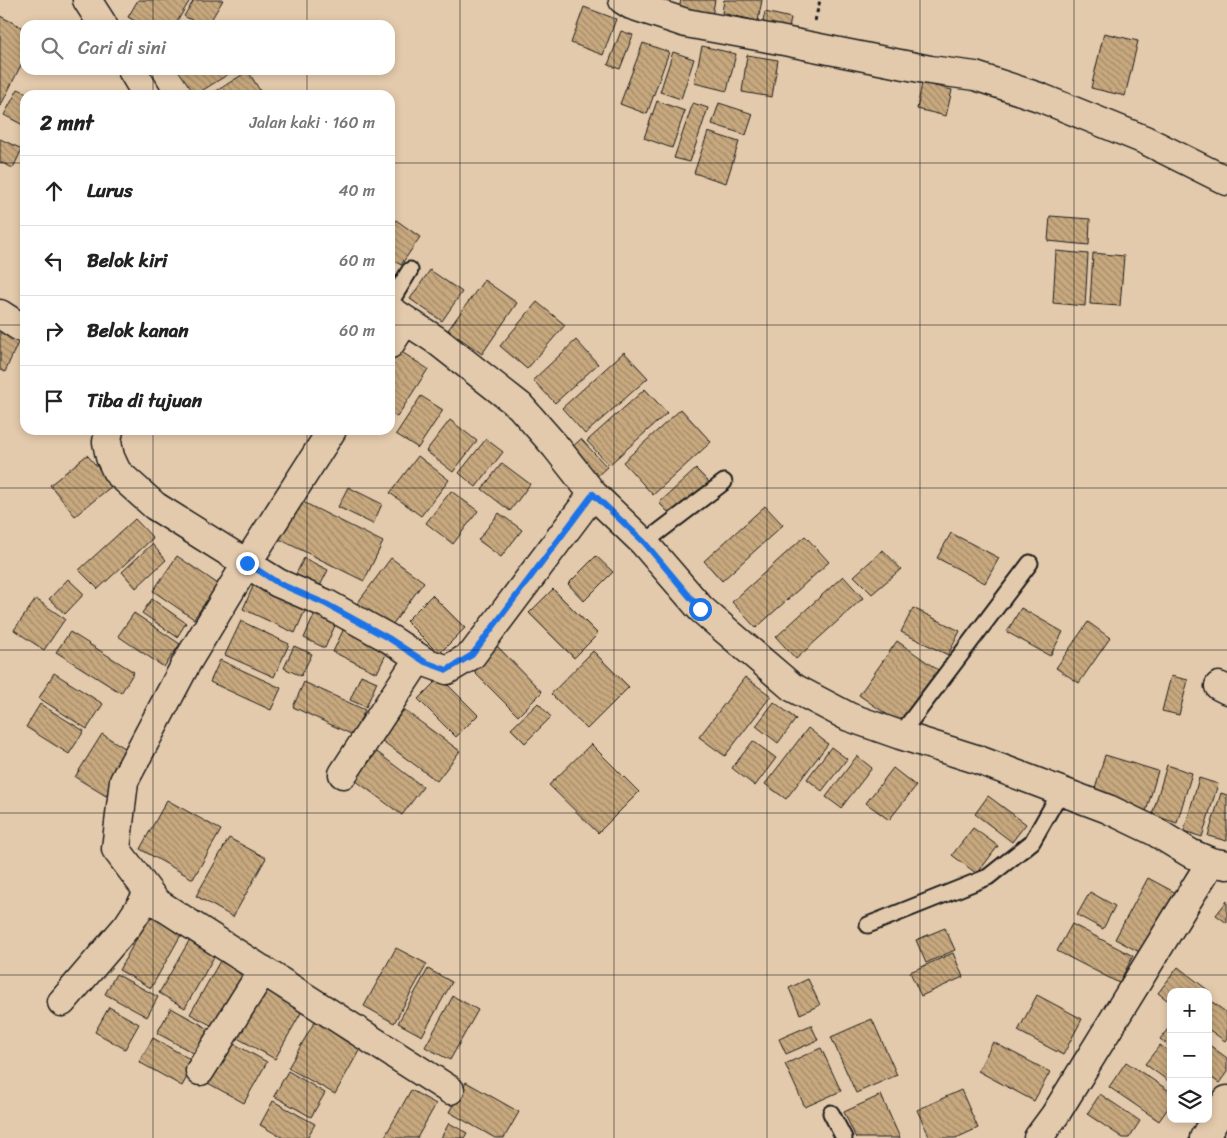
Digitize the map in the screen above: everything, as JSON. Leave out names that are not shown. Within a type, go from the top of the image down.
[{"type":"street","points":[[87,0],[100,20]]},
{"type":"street","points":[[623,0],[631,5],[686,23],[930,70],[975,76],[1039,97],[1145,140],[1227,181]]},
{"type":"street","points":[[135,75],[144,90]]},
{"type":"street","points":[[395,311],[436,340],[520,406],[556,447],[593,494],[644,542],[700,609],[792,687],[849,717],[976,759],[1108,809],[1154,831],[1190,853],[1219,864],[1055,1115],[1038,1138]]},
{"type":"street","points":[[108,435],[107,442],[110,457],[117,472],[155,506],[278,583],[326,604],[390,639],[425,662],[447,670],[472,655],[593,494]]},
{"type":"street","points":[[329,435],[247,563],[187,662],[124,781],[116,849],[156,902],[450,1090]]},
{"type":"street","points":[[343,774],[419,658]]},
{"type":"street","points":[[62,1002],[128,925],[149,893]]},
{"type":"street","points":[[200,1071],[263,970]]},
{"type":"street","points":[[1204,1138],[1227,1100]]},
{"type":"lane","points":[[395,311],[410,270]]},
{"type":"lane","points":[[644,542],[724,482]]},
{"type":"lane","points":[[900,735],[1030,563]]},
{"type":"lane","points":[[868,925],[988,877],[1032,842],[1061,790]]},
{"type":"lane","points":[[831,1113],[844,1138]]},
{"type":"building","points":[[138,0],[190,0],[178,20],[133,20],[128,17]]},
{"type":"building","points":[[194,0],[223,0],[211,20],[191,20],[184,16]]},
{"type":"building","points":[[681,0],[715,0],[712,16],[679,9]]},
{"type":"building","points":[[724,0],[762,0],[758,21],[722,13]]},
{"type":"building","points":[[584,7],[616,19],[603,55],[571,43]]},
{"type":"building","points":[[765,12],[791,18],[787,40],[760,35]]},
{"type":"building","points":[[0,16],[20,26],[20,67],[0,107]]},
{"type":"building","points":[[621,31],[633,35],[620,69],[608,65]]},
{"type":"building","points":[[1104,33],[1138,41],[1125,96],[1091,88]]},
{"type":"building","points":[[643,43],[669,52],[647,114],[620,104]]},
{"type":"building","points":[[702,46],[736,54],[727,91],[694,83]]},
{"type":"building","points":[[673,52],[694,59],[681,99],[660,92]]},
{"type":"building","points":[[747,55],[778,60],[772,97],[742,92]]},
{"type":"building","points":[[181,75],[227,75],[203,90],[192,90]]},
{"type":"building","points":[[242,75],[250,75],[260,90],[218,90]]},
{"type":"building","points":[[922,83],[952,90],[946,116],[917,109]]},
{"type":"building","points":[[18,89],[20,90],[20,123],[4,115]]},
{"type":"building","points":[[657,101],[685,111],[672,148],[644,138]]},
{"type":"building","points":[[693,103],[708,108],[690,162],[674,158]]},
{"type":"building","points":[[719,103],[753,114],[746,135],[712,124]]},
{"type":"building","points":[[708,132],[739,142],[726,183],[694,173]]},
{"type":"building","points":[[0,139],[20,148],[20,153],[13,168],[0,162]]},
{"type":"building","points":[[1050,216],[1090,219],[1089,245],[1048,241]]},
{"type":"building","points":[[396,220],[420,237],[401,265],[395,261]]},
{"type":"building","points":[[1056,251],[1088,254],[1085,306],[1053,303]]},
{"type":"building","points":[[1093,253],[1124,256],[1120,306],[1090,304]]},
{"type":"building","points":[[430,270],[462,292],[442,321],[410,299]]},
{"type":"building","points":[[484,280],[517,303],[482,354],[448,330]]},
{"type":"building","points":[[537,302],[565,325],[527,369],[500,346]]},
{"type":"building","points":[[0,330],[20,338],[5,372],[0,370]]},
{"type":"building","points":[[576,340],[598,364],[555,403],[533,380]]},
{"type":"building","points":[[397,349],[428,369],[397,417],[395,416],[395,352]]},
{"type":"building","points":[[624,352],[648,378],[585,434],[562,408]]},
{"type":"building","points":[[645,389],[667,413],[609,465],[587,441]]},
{"type":"building","points":[[421,396],[443,410],[418,448],[396,434]]},
{"type":"building","points":[[681,409],[711,442],[653,495],[623,462]]},
{"type":"building","points":[[450,420],[477,441],[453,472],[426,451]]},
{"type":"building","points":[[486,439],[503,452],[476,487],[459,473]]},
{"type":"building","points":[[581,439],[607,467],[596,477],[571,448]]},
{"type":"building","points":[[87,455],[113,485],[75,516],[50,485]]},
{"type":"building","points":[[418,456],[449,480],[421,516],[390,493]]},
{"type":"building","points":[[502,463],[530,484],[510,511],[482,489]]},
{"type":"building","points":[[696,469],[711,484],[674,518],[659,503]]},
{"type":"building","points":[[348,487],[382,504],[373,524],[338,507]]},
{"type":"building","points":[[451,491],[478,511],[453,544],[426,523]]},
{"type":"building","points":[[297,499],[383,542],[364,581],[277,538]]},
{"type":"building","points":[[765,506],[783,525],[722,581],[704,561]]},
{"type":"building","points":[[499,513],[522,530],[501,557],[478,540]]},
{"type":"building","points":[[135,519],[153,538],[98,589],[79,570]]},
{"type":"building","points":[[951,533],[999,558],[985,583],[937,558]]},
{"type":"building","points":[[805,536],[829,562],[756,628],[732,602]]},
{"type":"building","points":[[152,544],[166,560],[136,588],[122,572]]},
{"type":"building","points":[[883,550],[901,569],[872,594],[854,576]]},
{"type":"building","points":[[177,556],[218,584],[194,619],[153,591]]},
{"type":"building","points":[[596,556],[613,572],[584,601],[568,584]]},
{"type":"building","points":[[304,558],[328,570],[319,588],[295,576]]},
{"type":"building","points":[[391,558],[424,582],[389,629],[356,605]]},
{"type":"building","points":[[843,576],[863,598],[796,659],[776,637]]},
{"type":"building","points":[[68,579],[84,594],[65,614],[49,599]]},
{"type":"building","points":[[255,582],[307,606],[295,633],[243,609]]},
{"type":"building","points":[[553,589],[598,634],[574,658],[529,613]]},
{"type":"building","points":[[432,595],[465,628],[439,654],[406,621]]},
{"type":"building","points":[[36,599],[65,619],[44,650],[14,630]]},
{"type":"building","points":[[152,599],[186,623],[177,637],[142,613]]},
{"type":"building","points":[[913,608],[960,631],[948,655],[901,632]]},
{"type":"building","points":[[1021,608],[1063,632],[1050,656],[1007,632]]},
{"type":"building","points":[[316,611],[337,621],[325,648],[304,638]]},
{"type":"building","points":[[134,613],[180,644],[164,667],[118,636]]},
{"type":"building","points":[[241,621],[289,644],[274,677],[225,655]]},
{"type":"building","points":[[1088,622],[1110,638],[1079,683],[1056,668]]},
{"type":"building","points":[[345,626],[390,646],[377,673],[333,652]]},
{"type":"building","points":[[70,632],[134,672],[121,693],[56,652]]},
{"type":"building","points":[[897,641],[938,670],[899,723],[859,695]]},
{"type":"building","points":[[496,645],[542,692],[518,716],[471,669]]},
{"type":"building","points":[[294,646],[312,654],[301,676],[284,668]]},
{"type":"building","points":[[593,651],[629,687],[587,729],[551,694]]},
{"type":"building","points":[[220,660],[281,688],[271,710],[210,682]]},
{"type":"building","points":[[54,673],[103,704],[87,729],[39,698]]},
{"type":"building","points":[[361,675],[377,682],[366,707],[350,700]]},
{"type":"building","points":[[1171,676],[1188,680],[1179,715],[1162,711]]},
{"type":"building","points":[[440,677],[478,715],[456,737],[418,699]]},
{"type":"building","points":[[745,677],[771,696],[725,756],[699,737]]},
{"type":"building","points":[[304,682],[365,710],[353,735],[293,707]]},
{"type":"building","points":[[774,702],[796,719],[778,743],[756,726]]},
{"type":"building","points":[[538,703],[551,717],[525,743],[511,729]]},
{"type":"building","points":[[40,704],[84,731],[69,754],[26,727]]},
{"type":"building","points":[[404,710],[460,751],[437,781],[381,740]]},
{"type":"building","points":[[808,728],[828,744],[786,799],[765,784]]},
{"type":"building","points":[[102,734],[133,753],[106,796],[75,777]]},
{"type":"building","points":[[753,741],[776,758],[755,786],[732,768]]},
{"type":"building","points":[[591,744],[639,792],[598,833],[549,785]]},
{"type":"building","points":[[831,747],[847,759],[822,791],[807,779]]},
{"type":"building","points":[[377,752],[423,787],[402,815],[355,780]]},
{"type":"building","points":[[1105,755],[1158,771],[1146,812],[1093,796]]},
{"type":"building","points":[[857,756],[872,768],[841,808],[826,797]]},
{"type":"building","points":[[1167,765],[1192,773],[1177,823],[1152,815]]},
{"type":"building","points":[[893,768],[916,786],[889,820],[866,803]]},
{"type":"building","points":[[1199,778],[1218,784],[1202,837],[1184,831]]},
{"type":"building","points":[[1221,793],[1227,795],[1227,841],[1208,836]]},
{"type":"building","points":[[988,796],[1026,824],[1012,842],[975,814]]},
{"type":"building","points":[[167,800],[221,830],[193,879],[140,849]]},
{"type":"building","points":[[973,828],[998,846],[977,874],[952,855]]},
{"type":"building","points":[[229,838],[266,858],[233,917],[196,896]]},
{"type":"building","points":[[1148,878],[1178,894],[1145,955],[1115,939]]},
{"type":"building","points":[[1090,892],[1115,906],[1103,929],[1077,915]]},
{"type":"building","points":[[1227,901],[1227,923],[1216,915]]},
{"type":"building","points":[[150,915],[182,933],[151,988],[119,970]]},
{"type":"building","points":[[1072,924],[1133,956],[1119,983],[1057,951]]},
{"type":"building","points":[[945,928],[955,950],[926,963],[916,940]]},
{"type":"building","points":[[189,941],[215,955],[185,1008],[159,993]]},
{"type":"building","points":[[396,948],[427,964],[394,1023],[364,1006]]},
{"type":"building","points":[[953,953],[963,977],[921,996],[910,972]]},
{"type":"building","points":[[220,961],[250,977],[220,1030],[190,1014]]},
{"type":"building","points":[[1178,967],[1205,988],[1167,988],[1167,1000],[1158,993]]},
{"type":"building","points":[[428,969],[452,982],[422,1036],[398,1023]]},
{"type":"building","points":[[116,974],[158,997],[147,1017],[105,994]]},
{"type":"building","points":[[808,979],[820,1005],[800,1014],[789,988]]},
{"type":"building","points":[[263,980],[306,1004],[275,1059],[232,1035]]},
{"type":"building","points":[[1037,995],[1082,1019],[1063,1055],[1018,1031]]},
{"type":"building","points":[[453,996],[478,1010],[450,1060],[425,1047]]},
{"type":"building","points":[[1212,1002],[1227,1013],[1227,1038],[1225,1041],[1212,1032]]},
{"type":"building","points":[[109,1007],[139,1024],[125,1049],[95,1032]]},
{"type":"building","points":[[171,1008],[211,1030],[197,1055],[157,1033]]},
{"type":"building","points":[[319,1014],[365,1040],[335,1094],[288,1068]]},
{"type":"building","points":[[872,1019],[897,1075],[856,1093],[831,1037]]},
{"type":"building","points":[[811,1025],[818,1040],[786,1054],[779,1039]]},
{"type":"building","points":[[1167,1030],[1167,1044],[1160,1039]]},
{"type":"building","points":[[153,1038],[195,1062],[182,1086],[139,1062]]},
{"type":"building","points":[[229,1041],[267,1062],[244,1103],[206,1082]]},
{"type":"building","points":[[993,1042],[1050,1072],[1034,1101],[978,1071]]},
{"type":"building","points":[[1160,1045],[1167,1050],[1167,1080],[1145,1064]]},
{"type":"building","points":[[1212,1047],[1227,1058],[1227,1072],[1219,1083],[1212,1078]]},
{"type":"building","points":[[821,1048],[841,1091],[805,1107],[785,1064]]},
{"type":"building","points":[[1126,1062],[1167,1089],[1167,1110],[1159,1121],[1109,1087]]},
{"type":"building","points":[[288,1071],[325,1093],[311,1117],[274,1096]]},
{"type":"building","points":[[466,1082],[519,1112],[504,1138],[495,1138],[449,1112]]},
{"type":"building","points":[[411,1090],[436,1104],[417,1138],[384,1138]]},
{"type":"building","points":[[961,1090],[978,1128],[956,1138],[930,1138],[917,1110]]},
{"type":"building","points":[[1100,1094],[1140,1121],[1129,1138],[1123,1138],[1087,1114]]},
{"type":"building","points":[[881,1095],[900,1138],[856,1138],[844,1112]]},
{"type":"building","points":[[273,1101],[315,1124],[307,1138],[283,1138],[260,1125]]},
{"type":"building","points":[[449,1123],[467,1133],[464,1138],[441,1138]]},
{"type":"route","points":[[247,563],[278,583],[326,604],[390,639],[425,662],[447,670],[472,655],[593,494],[644,542],[700,609]]}]
